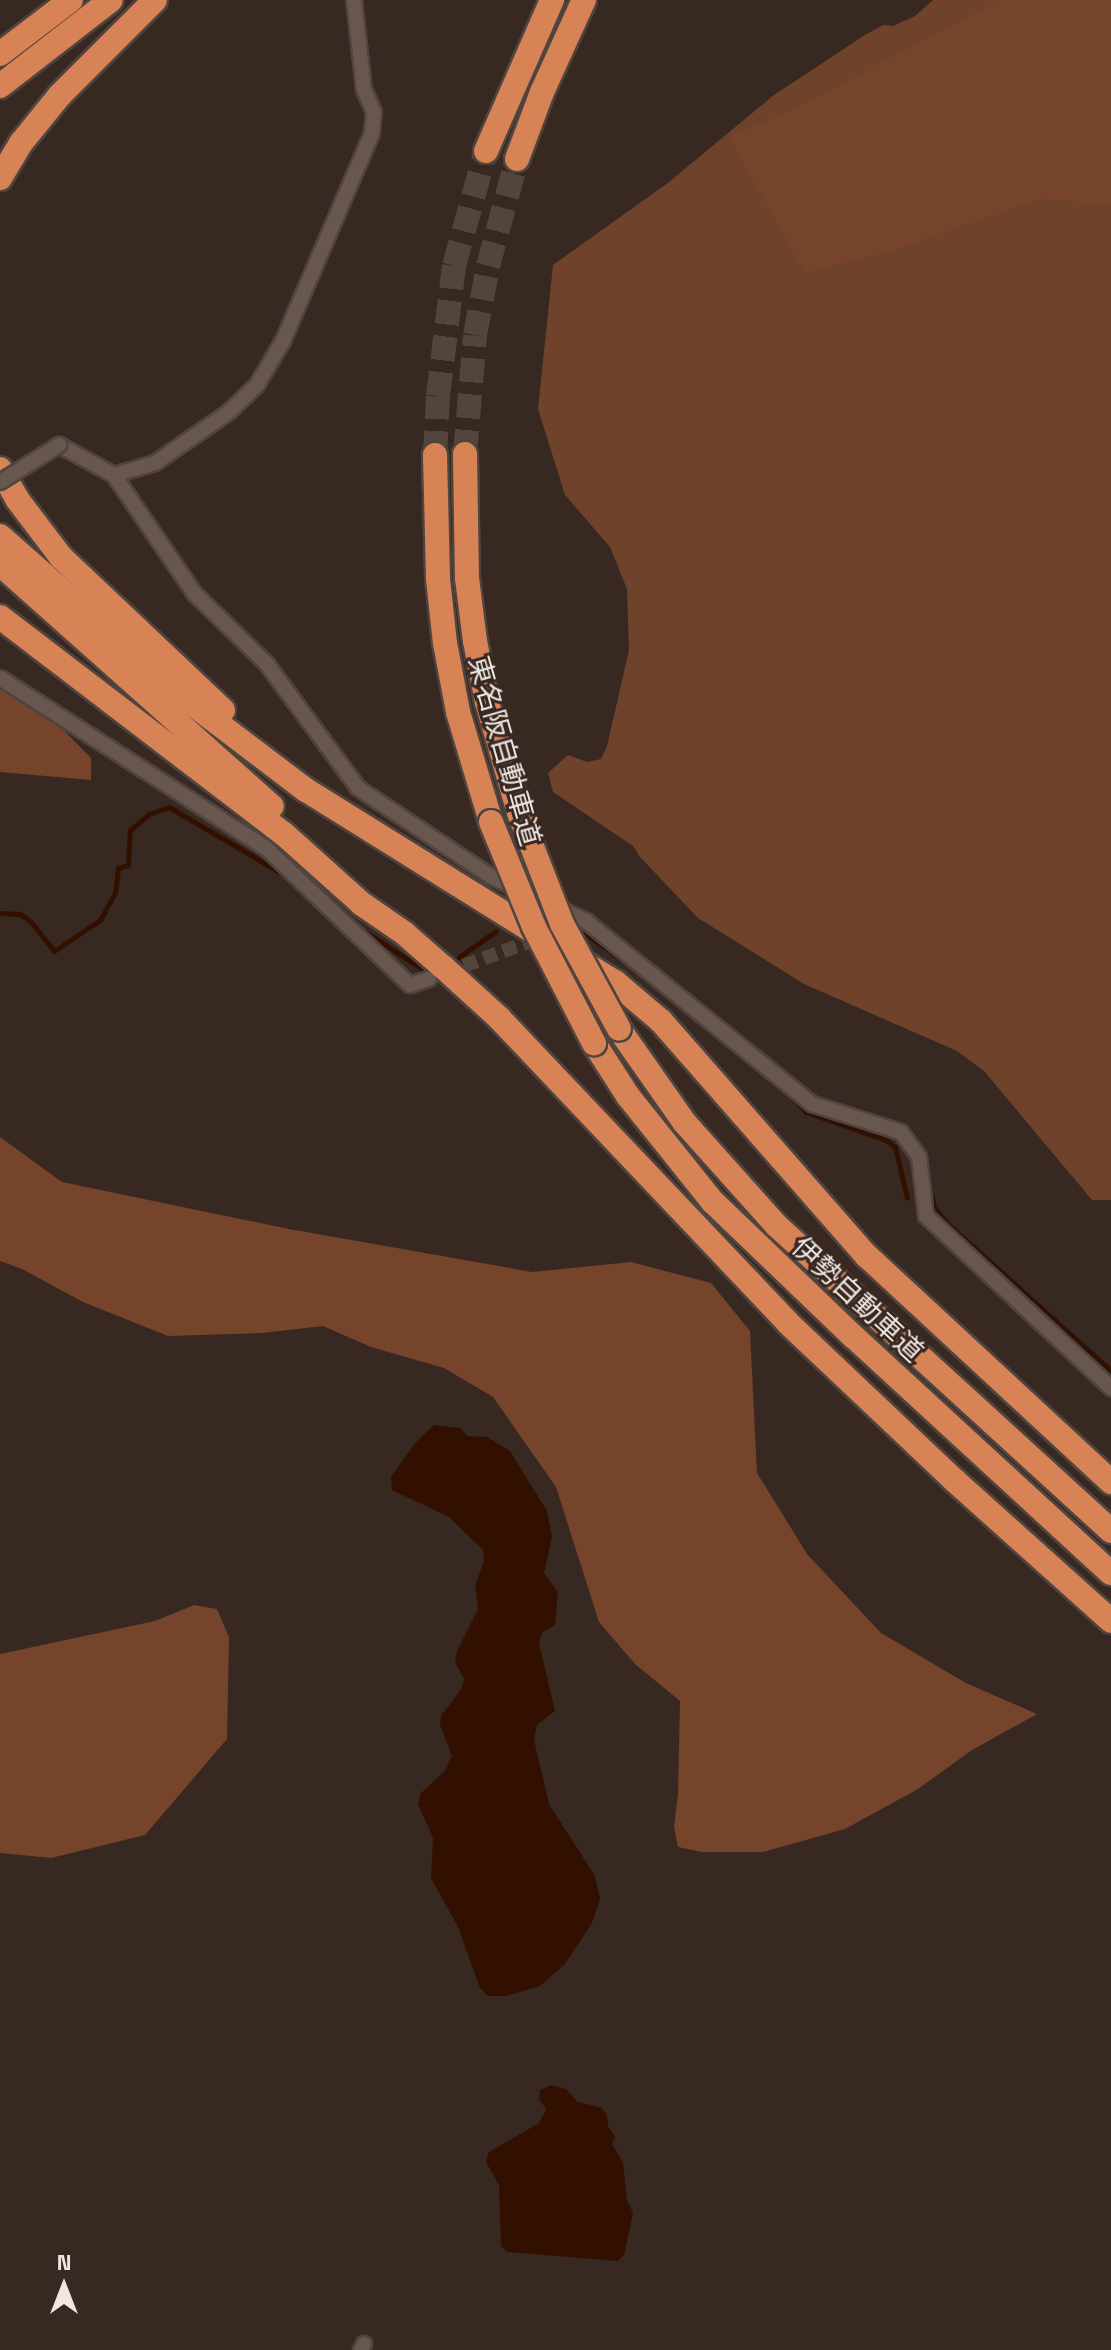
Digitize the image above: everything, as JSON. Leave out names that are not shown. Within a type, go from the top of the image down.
[{"type":"highway","points":[[0,54],[71,0]]},
{"type":"highway","points":[[0,86],[111,0]]},
{"type":"highway","points":[[0,178],[21,143],[60,95],[155,0]]},
{"type":"highway","points":[[486,151],[552,0]]},
{"type":"highway","points":[[517,159],[542,92],[584,0]]},
{"type":"highway","name":"東名阪自動車道","points":[[465,454],[467,578],[487,702],[519,813],[562,924],[619,1029]]},
{"type":"highway","name":"東名阪自動車道","points":[[435,455],[438,579],[445,643],[458,712],[491,822],[534,927],[594,1043]]},
{"type":"highway","points":[[0,469],[17,499],[61,557],[215,703],[389,845]]},
{"type":"highway","points":[[0,536],[178,693],[306,790],[389,845],[615,982],[661,1021],[867,1256],[1111,1482]]},
{"type":"highway","points":[[0,564],[361,887],[404,933],[499,1018],[788,1323],[954,1480],[1111,1621]]},
{"type":"highway","points":[[0,617],[136,718],[284,834],[362,904],[404,933]]},
{"type":"highway","name":"伊勢自動車道","points":[[619,1029],[684,1122],[776,1225],[1111,1531]]},
{"type":"highway","name":"伊勢自動車道","points":[[594,1043],[628,1096],[713,1202],[854,1337],[1111,1573]]},
{"type":"street","points":[[114,475],[155,463],[229,412],[257,385],[283,341],[372,133],[374,112],[364,90],[354,0]]},
{"type":"street","points":[[0,482],[59,445],[114,475],[195,594],[266,663],[358,788],[492,877],[580,923],[812,1104],[901,1132],[919,1157],[926,1216],[1111,1388]]},
{"type":"street","points":[[0,678],[266,848],[410,985],[429,979]]},
{"type":"shaded area","points":[[933,0],[1111,0],[1111,1200],[1092,1200],[984,1071],[957,1051],[804,984],[698,918],[633,846],[553,792],[548,773],[568,755],[587,762],[601,759],[607,746],[629,650],[627,589],[610,547],[565,495],[538,409],[553,265],[669,182],[774,95],[865,35],[883,25],[893,26],[915,16]]},
{"type":"shaded area","points":[[999,0],[1111,0],[1111,205],[1040,199],[888,252],[805,273],[729,138],[813,99]]},
{"type":"shaded area","points":[[0,674],[43,709],[91,758],[91,780],[0,772]]},
{"type":"shaded area","points":[[0,1137],[62,1182],[289,1229],[532,1272],[631,1262],[711,1283],[750,1331],[757,1473],[807,1554],[881,1633],[966,1683],[1037,1714],[972,1750],[918,1789],[845,1829],[763,1852],[702,1852],[678,1847],[674,1827],[678,1794],[680,1701],[635,1664],[599,1622],[556,1487],[493,1397],[444,1368],[371,1347],[323,1326],[262,1333],[168,1336],[83,1302],[22,1269],[0,1261]]},
{"type":"shaded area","points":[[434,1425],[460,1428],[467,1436],[487,1437],[510,1451],[547,1511],[552,1537],[544,1573],[558,1592],[555,1625],[542,1633],[539,1643],[555,1711],[537,1725],[534,1740],[549,1804],[595,1876],[600,1899],[592,1923],[565,1964],[540,1986],[506,1996],[488,1996],[480,1988],[458,1927],[431,1878],[433,1838],[418,1804],[421,1793],[444,1772],[452,1756],[440,1725],[441,1716],[462,1688],[464,1679],[455,1662],[457,1651],[478,1609],[475,1585],[484,1562],[483,1550],[449,1517],[392,1490],[391,1477],[416,1442]]},
{"type":"shaded area","points":[[194,1605],[217,1609],[229,1637],[227,1739],[145,1835],[51,1858],[0,1853],[0,1654],[155,1621]]},
{"type":"shaded area","points":[[551,2085],[566,2089],[578,2102],[602,2108],[607,2115],[608,2126],[615,2137],[612,2144],[623,2162],[627,2200],[633,2213],[624,2255],[618,2261],[507,2252],[501,2246],[499,2185],[486,2162],[489,2152],[539,2123],[546,2109],[539,2099],[540,2090]]},
{"type":"waterway","points":[[0,913],[20,914],[30,921],[54,951],[100,920],[115,893],[118,868],[128,865],[130,830],[149,814],[169,807],[288,877]]},
{"type":"waterway","points":[[571,923],[640,973]]},
{"type":"waterway","points":[[358,927],[430,974]]},
{"type":"waterway","points":[[459,957],[496,931]]},
{"type":"waterway","points":[[785,1090],[806,1112],[886,1140],[895,1147],[907,1198]]},
{"type":"waterway","points":[[932,1197],[934,1208],[949,1225],[1111,1371]]},
{"type":"tunnel","points":[[435,455],[438,396],[454,266],[486,151]]},
{"type":"tunnel","points":[[465,454],[475,335],[488,266],[517,159]]},
{"type":"tunnel","points":[[444,973],[545,936]]}]
